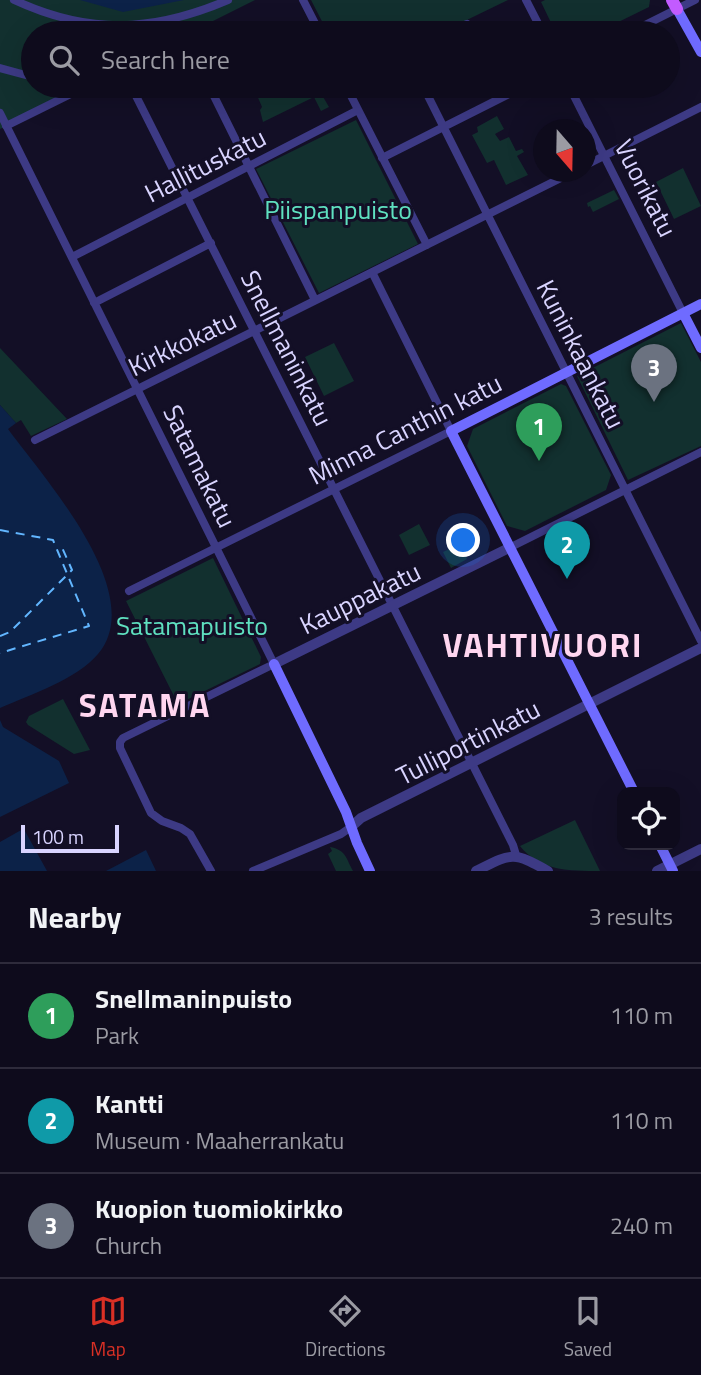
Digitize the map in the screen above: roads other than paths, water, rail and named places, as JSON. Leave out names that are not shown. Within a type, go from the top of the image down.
[{"type":"main road","points":[[675,4],[701,52]]},
{"type":"main road","name":"Minna Canthin katu","points":[[451,431],[701,304]]},
{"type":"main road","name":"Vuorikatu","points":[[683,313],[701,348]]},
{"type":"main road","points":[[451,431],[632,787]]},
{"type":"main road","name":"Satamakatu","points":[[274,664],[370,871]]},
{"type":"main road","points":[[662,850],[671,868]]},
{"type":"street","points":[[14,0],[41,13],[72,21]]},
{"type":"street","points":[[166,21],[228,0]]},
{"type":"street","points":[[303,0],[314,21]]},
{"type":"street","points":[[526,0],[537,21]]},
{"type":"street","points":[[648,21],[675,4],[695,0]]},
{"type":"street","points":[[0,68],[21,74]]},
{"type":"street","points":[[6,126],[62,98]]},
{"type":"street","name":"Snellmaninkatu","points":[[137,98],[516,855]]},
{"type":"street","points":[[215,98],[315,300]]},
{"type":"street","points":[[352,98],[427,245]]},
{"type":"street","name":"Kuninkaankatu","points":[[428,98],[701,641]]},
{"type":"street","points":[[382,158],[502,98]]},
{"type":"street","name":"Vuorikatu","points":[[575,98],[683,313]]},
{"type":"street","points":[[596,160],[701,107]]},
{"type":"street","name":"Hallituskatu","points":[[72,257],[358,110]]},
{"type":"street","name":"Satamakatu","points":[[0,113],[274,664]]},
{"type":"street","name":"Kirkkokatu","points":[[34,440],[553,182]]},
{"type":"street","points":[[94,303],[211,243]]},
{"type":"street","points":[[372,272],[451,431]]},
{"type":"street","name":"Minna Canthin katu","points":[[129,591],[451,431]]},
{"type":"street","name":"Kauppakatu","points":[[211,871],[190,834],[151,813],[120,748],[123,738],[701,452]]},
{"type":"street","name":"Tulliportinkatu","points":[[253,871],[341,834],[361,818],[701,648]]},
{"type":"street","points":[[657,871],[671,868],[701,849]]},
{"type":"street","points":[[476,871],[506,856],[516,855],[548,871]]},
{"type":"water","points":[[80,0],[184,0],[123,12]]},
{"type":"water","points":[[0,405],[16,423],[8,429],[86,537],[101,569],[111,600],[110,629],[98,654],[89,663],[52,686],[0,708]]},
{"type":"water","points":[[0,720],[3,727],[59,761],[69,783],[0,817]]},
{"type":"water","points":[[23,829],[47,871],[0,871],[0,842]]},
{"type":"water","points":[[146,850],[156,871],[106,871]]},
{"type":"place","name":"Kuopion tuomiokirkko","points":[[654,402]]},
{"type":"place","name":"Snellmaninpuisto","points":[[539,461]]},
{"type":"place","name":"Kantti","points":[[567,579]]},
{"type":"district","name":"VAHTIVUORI","points":[[543,645]]},
{"type":"district","name":"SATAMA","points":[[145,705]]},
{"type":"park label","name":"Piispanpuisto","points":[[338,209]]},
{"type":"park label","name":"Satamapuisto","points":[[192,625]]}]
